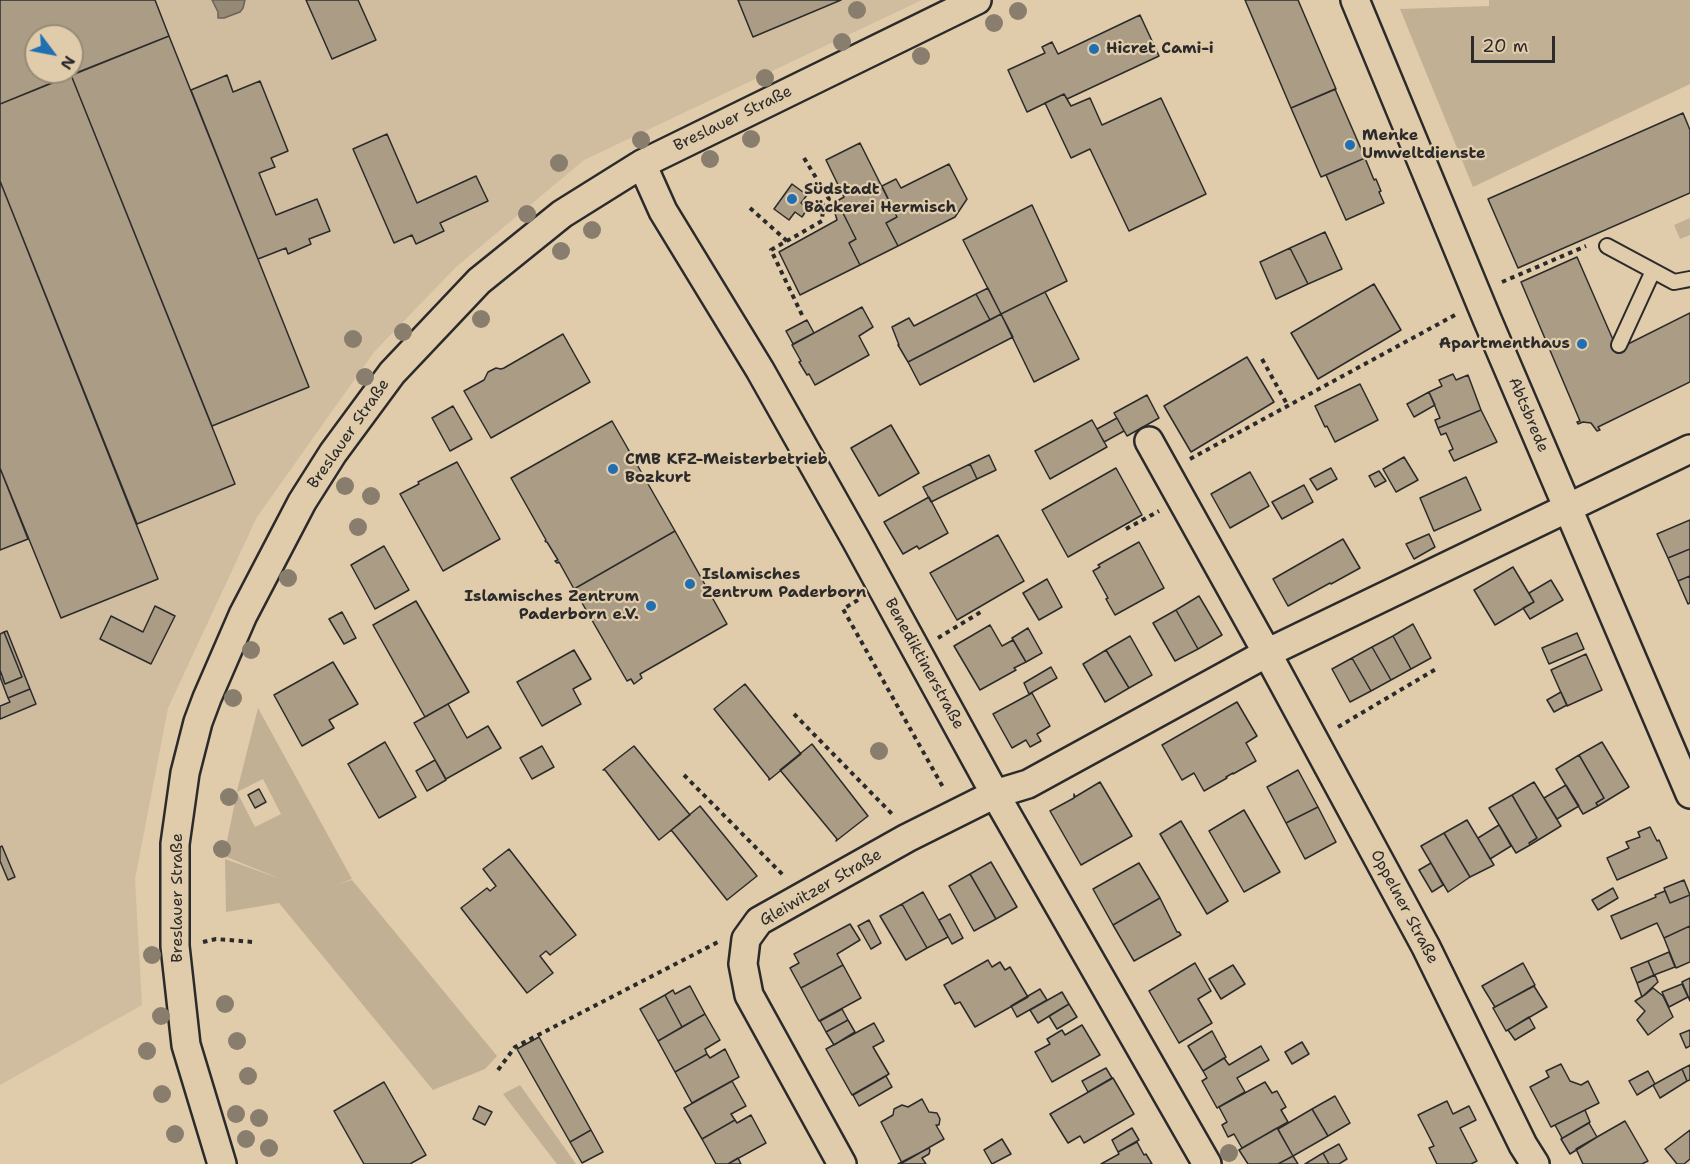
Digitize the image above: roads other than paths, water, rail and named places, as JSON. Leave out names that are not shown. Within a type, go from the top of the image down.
[{"type":"street","name":"Breslauer Straße","points":[[222,1164],[186,1045],[175,946],[175,844],[185,773],[198,722],[243,615],[302,502],[333,453],[392,373],[479,281],[562,214],[642,164],[977,0]]},
{"type":"street","name":"Abtsbrede","points":[[1356,0],[1480,301],[1690,794]]},
{"type":"street","name":"Benediktinerstraße","points":[[642,164],[663,211],[755,362],[995,794],[1207,1164]]},
{"type":"street","name":"Oppelner Straße","points":[[1149,441],[1426,947],[1523,1145],[1535,1164]]},
{"type":"street","points":[[995,794],[1028,784],[1267,653],[1690,449]]},
{"type":"street","name":"Gleiwitzer Straße","points":[[842,1164],[749,995],[743,964],[746,939],[759,921],[798,898],[907,838],[995,794]]},
{"type":"lane","points":[[1607,246],[1674,282],[1690,279]]},
{"type":"lane","points":[[1619,345],[1653,271]]},
{"type":"place","name":"Hicret Cami-i","points":[[1094,49]]},
{"type":"place","name":"Menke Umweltdienste","points":[[1350,145]]},
{"type":"place","name":"Südstadt Bäckerei Hermisch","points":[[792,199]]},
{"type":"place","name":"Apartmenthaus","points":[[1582,344]]},
{"type":"place","name":"CMB KFZ-Meisterbetrieb Bozkurt","points":[[613,469]]},
{"type":"place","name":"Islamisches Zentrum Paderborn","points":[[690,584]]},
{"type":"place","name":"Islamisches Zentrum Paderborn e.V.","points":[[651,606]]}]
